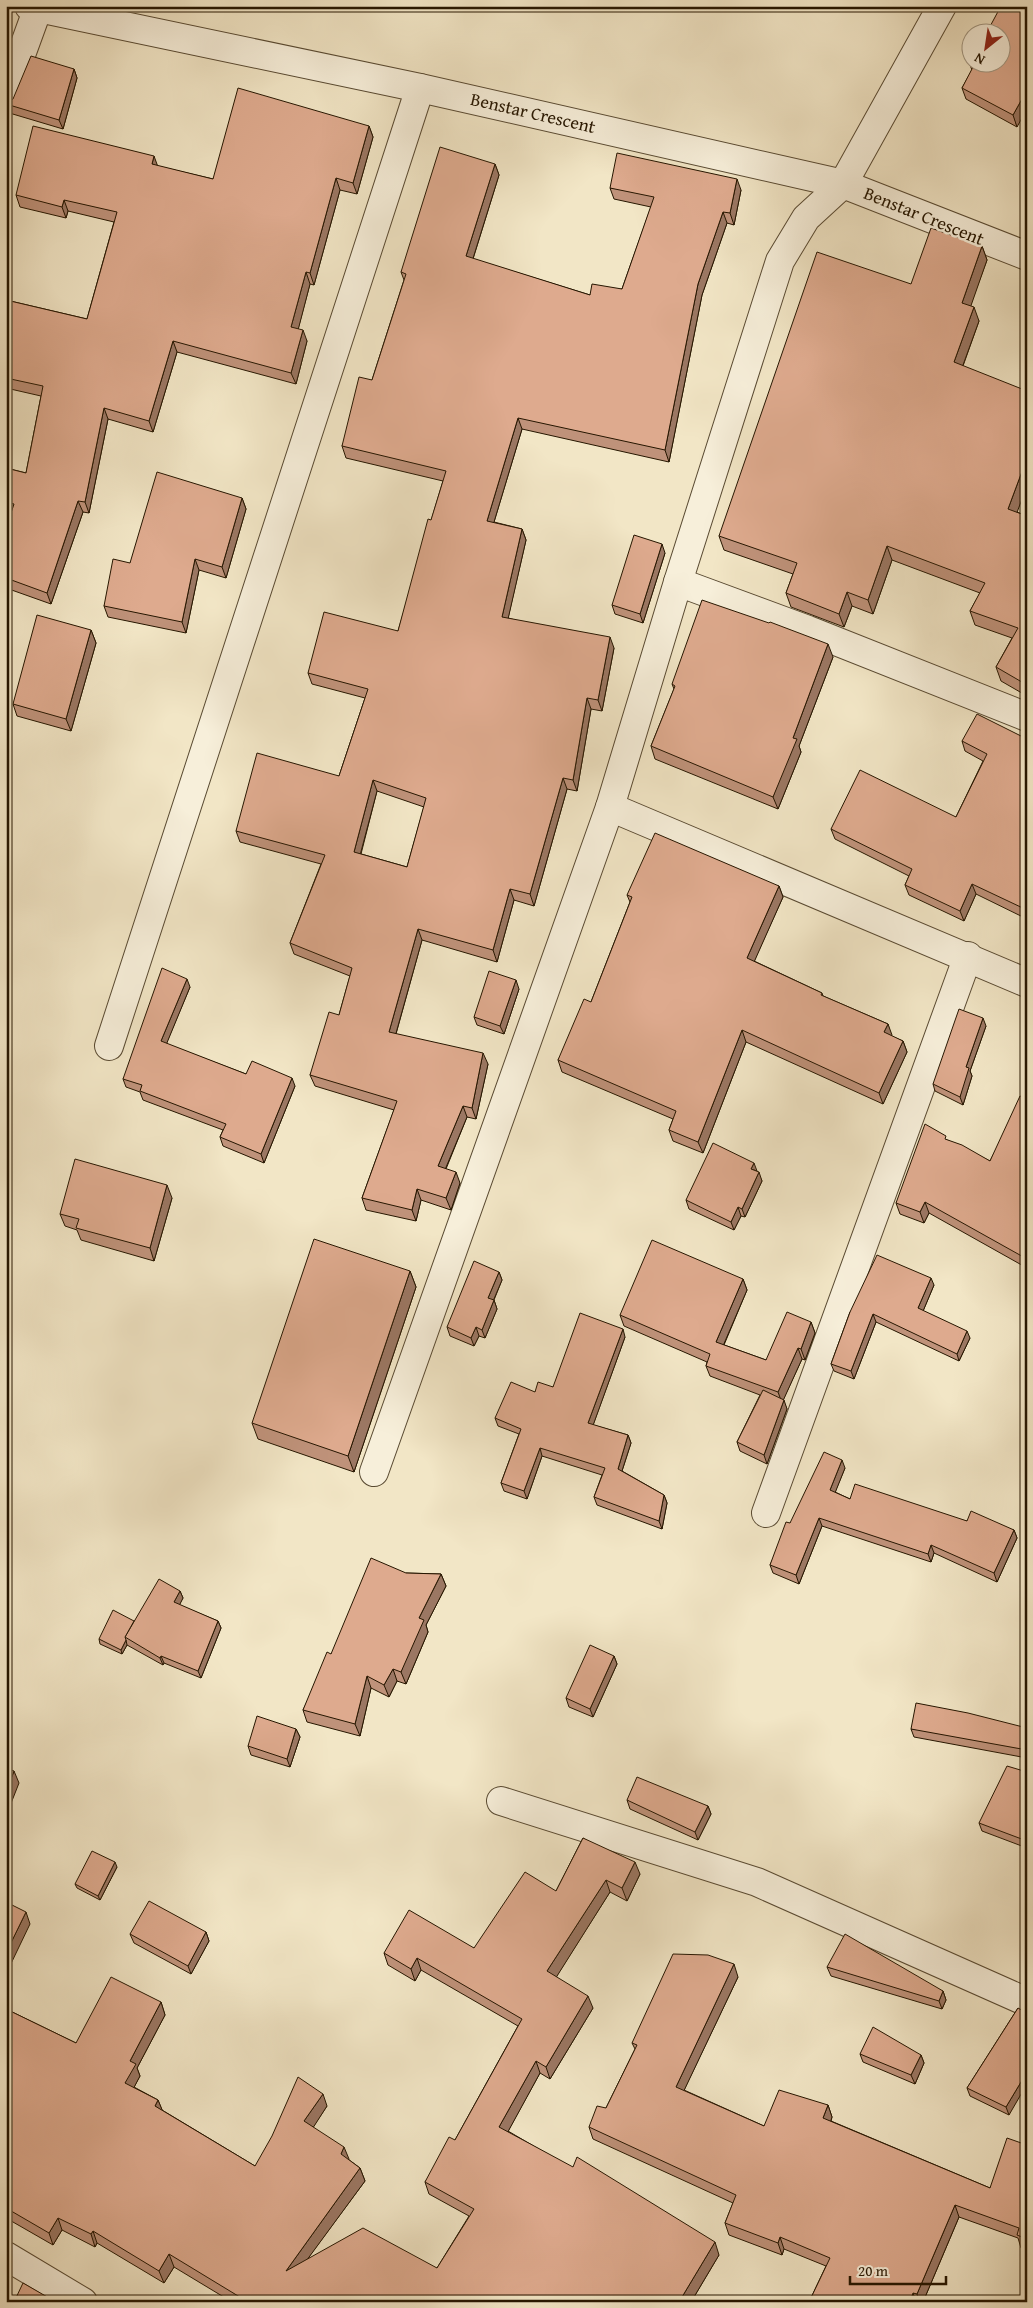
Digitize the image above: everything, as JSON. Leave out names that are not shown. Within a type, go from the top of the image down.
[{"type":"street","points":[[374,1472],[610,807],[678,582],[780,262],[806,218],[844,184],[942,6]]},
{"type":"street","points":[[6,96],[34,7]]},
{"type":"street","name":"Benstar Crescent","points":[[34,7],[420,88],[844,184],[1027,256]]},
{"type":"street","points":[[110,1046],[420,88]]},
{"type":"street","points":[[678,582],[808,630],[1027,717]]},
{"type":"street","points":[[610,807],[968,956],[1027,983]]},
{"type":"street","points":[[766,1514],[968,956]]},
{"type":"street","points":[[501,1801],[757,1882],[1027,2002]]},
{"type":"street","points":[[6,2256],[83,2302]]},
{"type":"building","points":[[1001,6],[1027,6],[1027,90],[1013,115],[962,88],[970,72],[1010,72],[1010,22],[992,22]]},
{"type":"building","points":[[31,56],[74,69],[59,120],[6,104],[13,99]]},
{"type":"building","points":[[238,88],[369,126],[353,183],[336,178],[310,273],[306,272],[291,327],[303,330],[291,373],[173,341],[149,421],[104,408],[85,502],[78,501],[47,593],[6,578],[6,528],[14,504],[6,502],[6,468],[26,473],[43,386],[6,378],[6,300],[87,319],[117,212],[64,200],[62,207],[16,195],[33,126],[154,156],[152,164],[213,179]]},
{"type":"building","points":[[440,147],[495,164],[466,256],[590,295],[592,284],[622,289],[654,197],[610,188],[617,153],[737,179],[730,213],[723,212],[698,284],[665,450],[518,418],[487,521],[522,529],[502,617],[610,637],[598,700],[587,698],[573,780],[563,778],[530,894],[510,889],[493,950],[418,929],[389,1032],[483,1053],[472,1108],[463,1106],[438,1166],[456,1172],[446,1198],[417,1189],[412,1210],[362,1198],[397,1101],[310,1075],[329,1012],[339,1015],[352,968],[290,943],[325,855],[236,831],[257,753],[339,776],[368,689],[308,673],[324,612],[398,631],[428,519],[431,520],[446,471],[342,446],[359,377],[372,380],[406,274],[401,272]],"holes":[[[373,780],[426,798],[407,867],[354,852]]]},
{"type":"building","points":[[931,228],[982,246],[962,303],[974,307],[954,362],[1027,391],[1027,458],[1008,509],[1027,516],[1027,685],[996,667],[1018,628],[970,611],[985,583],[887,546],[868,600],[847,592],[839,614],[786,593],[797,563],[719,536],[817,252],[911,284]]},
{"type":"building","points":[[157,472],[242,498],[222,567],[195,559],[182,622],[104,606],[113,559],[130,563]]},
{"type":"building","points":[[634,535],[662,544],[640,614],[612,605]]},
{"type":"building","points":[[702,600],[770,622],[828,644],[793,738],[797,739],[773,797],[651,746],[675,686],[672,684]]},
{"type":"building","points":[[37,615],[91,630],[66,719],[13,704]]},
{"type":"building","points":[[977,714],[1027,739],[1027,910],[972,884],[960,911],[905,885],[912,869],[831,829],[860,770],[956,817],[987,754],[962,741]]},
{"type":"building","points":[[655,833],[779,886],[747,958],[822,993],[821,995],[888,1024],[884,1032],[903,1041],[879,1093],[742,1030],[698,1142],[669,1130],[676,1111],[558,1060],[584,999],[591,1002],[632,897],[627,895]]},
{"type":"building","points":[[162,968],[187,979],[161,1041],[246,1074],[252,1061],[292,1078],[261,1154],[220,1137],[226,1124],[140,1091],[142,1085],[123,1079]]},
{"type":"building","points":[[489,971],[516,980],[500,1026],[474,1017]]},
{"type":"building","points":[[959,1009],[983,1018],[966,1067],[969,1068],[960,1097],[933,1084]]},
{"type":"building","points":[[1027,1090],[1027,1259],[925,1202],[920,1212],[896,1203],[925,1124],[946,1136],[945,1139],[962,1145],[990,1161],[1020,1096],[1023,1097]]},
{"type":"building","points":[[713,1143],[754,1163],[751,1169],[759,1172],[742,1209],[738,1207],[731,1222],[686,1200]]},
{"type":"building","points":[[75,1159],[167,1185],[150,1248],[76,1228],[79,1219],[60,1214]]},
{"type":"building","points":[[314,1239],[410,1271],[348,1456],[252,1423]]},
{"type":"building","points":[[652,1240],[743,1279],[716,1342],[766,1360],[787,1312],[811,1322],[801,1349],[798,1348],[778,1392],[706,1366],[710,1354],[620,1315]]},
{"type":"building","points":[[877,1255],[931,1278],[918,1308],[967,1331],[957,1354],[873,1314],[851,1371],[831,1364],[850,1312]]},
{"type":"building","points":[[474,1261],[499,1272],[488,1298],[494,1300],[482,1330],[476,1327],[471,1338],[447,1327]]},
{"type":"building","points":[[580,1313],[623,1329],[588,1423],[628,1435],[618,1469],[664,1495],[659,1521],[594,1497],[605,1468],[540,1448],[524,1491],[501,1483],[521,1429],[495,1418],[511,1382],[535,1392],[538,1382],[553,1387]]},
{"type":"building","points":[[763,1390],[784,1400],[764,1455],[737,1442]]},
{"type":"building","points":[[824,1452],[842,1460],[830,1490],[850,1499],[855,1484],[967,1521],[971,1511],[1014,1530],[994,1573],[931,1545],[928,1554],[819,1518],[796,1575],[770,1565],[786,1522],[790,1523]]},
{"type":"building","points":[[371,1558],[406,1573],[441,1574],[419,1618],[424,1620],[401,1672],[393,1669],[384,1685],[367,1676],[355,1724],[303,1710],[327,1652],[331,1654]]},
{"type":"building","points":[[159,1579],[180,1591],[174,1602],[218,1621],[198,1671],[161,1656],[160,1658],[125,1637]]},
{"type":"building","points":[[113,1610],[134,1621],[125,1637],[126,1640],[121,1650],[99,1639]]},
{"type":"building","points":[[590,1645],[614,1656],[590,1709],[566,1698]]},
{"type":"building","points":[[916,1703],[968,1713],[1027,1728],[1027,1750],[911,1729]]},
{"type":"building","points":[[257,1716],[296,1729],[287,1759],[248,1746]]},
{"type":"building","points":[[1007,1766],[1027,1772],[1027,1841],[979,1823]]},
{"type":"building","points":[[6,1768],[14,1771],[6,1792]]},
{"type":"building","points":[[637,1777],[708,1806],[695,1832],[627,1800]]},
{"type":"building","points":[[583,1838],[635,1862],[622,1888],[606,1880],[547,1971],[588,1996],[546,2067],[536,2061],[499,2127],[573,2167],[577,2157],[715,2242],[679,2302],[248,2302],[169,2254],[159,2271],[93,2231],[91,2234],[58,2218],[49,2233],[6,2208],[6,2009],[76,2043],[111,1977],[161,2002],[130,2061],[136,2064],[125,2083],[158,2100],[155,2106],[255,2166],[272,2136],[298,2077],[323,2094],[304,2121],[344,2147],[341,2154],[360,2168],[286,2271],[363,2228],[437,2268],[474,2209],[425,2182],[449,2137],[455,2140],[522,2019],[417,1958],[411,1969],[384,1953],[409,1910],[474,1948],[525,1872],[556,1891]]},
{"type":"building","points":[[92,1851],[115,1862],[98,1896],[75,1884]]},
{"type":"building","points":[[149,1901],[206,1932],[188,1966],[130,1934]]},
{"type":"building","points":[[6,1902],[26,1912],[6,1953]]},
{"type":"building","points":[[845,1934],[943,1991],[939,2001],[827,1967]]},
{"type":"building","points":[[673,1954],[708,1955],[734,1964],[676,2087],[764,2126],[779,2090],[828,2105],[823,2118],[990,2188],[1007,2138],[1027,2145],[1027,2239],[1017,2235],[1019,2228],[955,2205],[917,2294],[913,2293],[910,2302],[809,2302],[830,2258],[780,2237],[778,2243],[725,2223],[736,2195],[589,2127],[597,2106],[606,2108],[637,2045],[632,2043]]},
{"type":"building","points":[[1018,2008],[1027,2013],[1027,2072],[1006,2107],[967,2088]]},
{"type":"building","points":[[873,2027],[921,2055],[911,2075],[860,2054]]},
{"type":"building","points":[[23,2283],[56,2302],[14,2302]]}]
